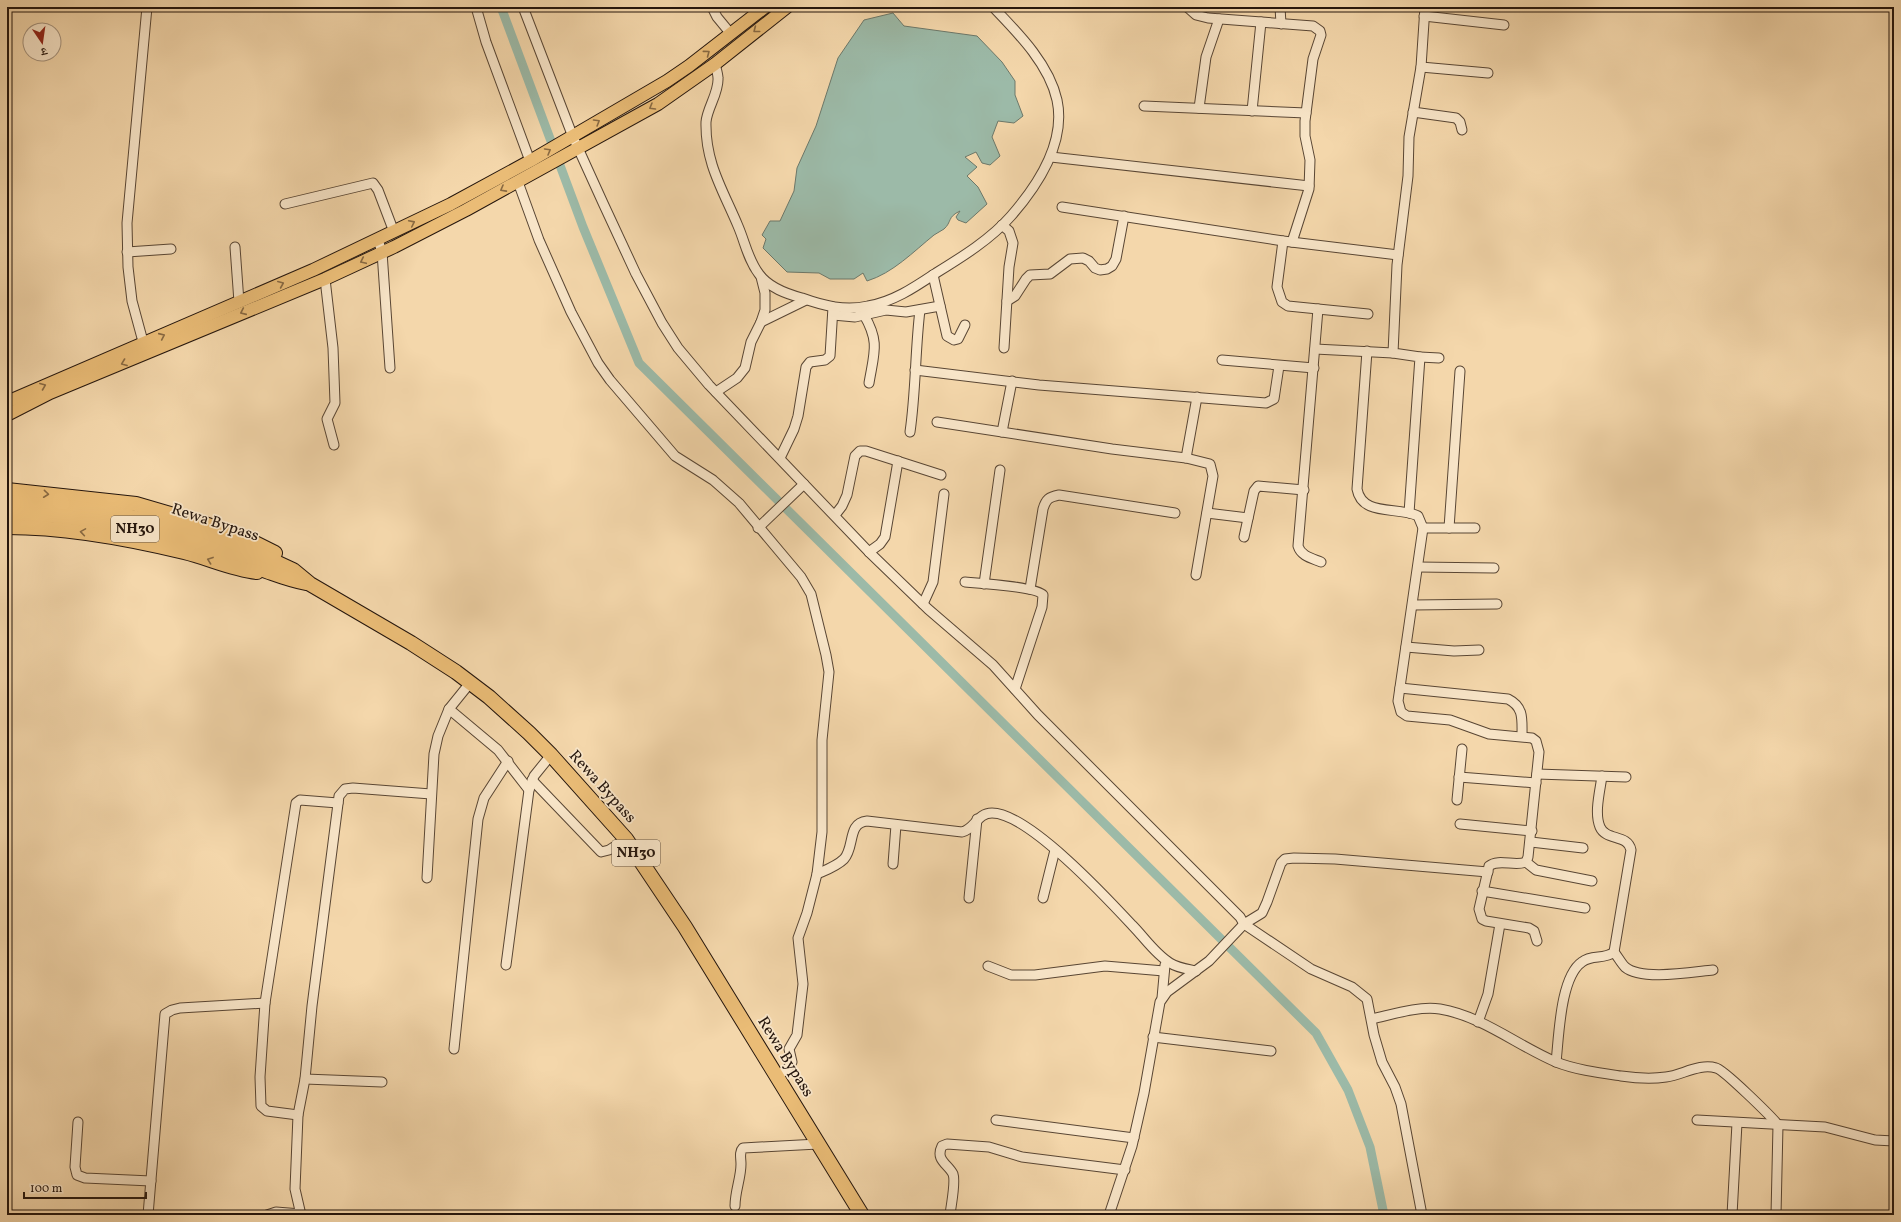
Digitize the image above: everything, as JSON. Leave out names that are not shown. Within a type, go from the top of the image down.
[{"type":"highway","points":[[7,490],[136,504],[208,525],[251,541],[283,558],[293,570]]},
{"type":"highway","name":"Rewa Bypass","points":[[7,502],[31,503],[127,516],[167,524],[238,553],[275,574],[288,579],[310,584]]},
{"type":"highway","name":"Rewa Bypass","points":[[7,514],[29,514],[120,526],[238,553],[293,570],[310,584],[382,625],[470,683],[513,718],[551,755],[626,839],[685,927],[778,1076],[862,1215]]},
{"type":"highway","points":[[7,527],[77,531],[141,542],[199,556],[238,570],[275,574]]},
{"type":"main road","points":[[7,402],[145,350],[325,279],[466,210],[538,171],[570,144],[667,81],[765,7]]},
{"type":"main road","points":[[7,415],[145,350],[239,302],[378,240],[531,161],[658,104],[714,64],[787,7]]},
{"type":"street","points":[[145,350],[132,301],[127,223],[144,25],[147,7]]},
{"type":"street","points":[[476,7],[486,42],[531,161]]},
{"type":"street","points":[[522,7],[570,144],[636,274],[662,323],[678,348],[716,392],[780,458],[802,486],[923,604],[993,665],[1044,721],[1240,917],[1242,926]]},
{"type":"street","points":[[712,7],[717,17],[731,34]]},
{"type":"street","points":[[833,311],[852,309],[888,301],[933,275],[983,241],[1011,217],[1051,157],[1058,116],[1057,100],[1049,77],[1035,55],[993,7]]},
{"type":"street","points":[[1187,7],[1196,15],[1219,19],[1313,26],[1320,31],[1313,59],[1306,114],[1305,136],[1310,160],[1309,186],[1305,206],[1292,242]]},
{"type":"street","points":[[1280,7],[1281,24]]},
{"type":"street","points":[[1393,353],[1398,255],[1408,176],[1409,137],[1421,67],[1424,11],[1504,25]]},
{"type":"street","points":[[1199,108],[1206,57],[1219,19]]},
{"type":"street","points":[[1252,111],[1261,22]]},
{"type":"street","points":[[714,64],[718,79],[706,121],[711,165],[739,227],[748,256],[760,276],[766,300],[761,322],[751,342],[747,362],[742,374],[716,392]]},
{"type":"street","points":[[1421,67],[1488,72]]},
{"type":"street","points":[[1144,106],[1306,114]]},
{"type":"street","points":[[1413,112],[1448,115],[1456,118],[1460,122],[1462,130]]},
{"type":"street","points":[[1051,157],[1309,186]]},
{"type":"street","points":[[518,182],[539,240],[570,312],[598,363],[610,380],[666,446],[685,463],[722,486],[739,503],[758,528],[810,589],[828,664],[828,682],[822,740],[822,832],[817,874],[807,913],[798,938],[803,984],[797,1035],[789,1049],[792,1062],[789,1067],[778,1076]]},
{"type":"street","points":[[285,204],[374,183],[394,232]]},
{"type":"street","points":[[1062,207],[1283,241],[1398,255]]},
{"type":"street","points":[[1006,301],[1015,296],[1030,276],[1050,274],[1070,259],[1083,258],[1089,261],[1095,268],[1100,270],[1107,269],[1112,266],[1116,259],[1124,216]]},
{"type":"street","points":[[1002,224],[1009,231],[1013,243],[1006,301],[1004,348]]},
{"type":"street","points":[[378,240],[382,252],[390,368]]},
{"type":"street","points":[[1283,241],[1277,287],[1282,302],[1288,306],[1368,314]]},
{"type":"street","points":[[235,247],[239,302]]},
{"type":"street","points":[[128,252],[171,249]]},
{"type":"street","points":[[933,275],[947,336],[950,339],[958,339],[965,325]]},
{"type":"street","points":[[760,276],[783,292],[833,311],[855,317],[886,310],[906,312],[940,306]]},
{"type":"street","points":[[325,279],[333,348],[335,403],[327,419],[334,445]]},
{"type":"street","points":[[761,322],[806,300]]},
{"type":"street","points":[[1318,309],[1304,490],[1298,546],[1300,551],[1304,554],[1321,562]]},
{"type":"street","points":[[910,432],[915,401],[920,310]]},
{"type":"street","points":[[780,458],[796,422],[802,397],[806,367],[810,362],[825,360],[830,356],[833,311]]},
{"type":"street","points":[[864,315],[872,328],[875,346],[869,383]]},
{"type":"street","points":[[1315,349],[1367,351],[1439,358]]},
{"type":"street","points":[[1367,351],[1357,489],[1358,498],[1363,503],[1371,507],[1409,512],[1418,516],[1423,528],[1400,688],[1399,707],[1401,712],[1407,716],[1450,720],[1489,734],[1532,738],[1538,746],[1537,779],[1531,842],[1526,862]]},
{"type":"street","points":[[1409,512],[1420,357]]},
{"type":"street","points":[[1222,360],[1314,368]]},
{"type":"street","points":[[916,370],[1012,381],[1266,403],[1271,401],[1275,395],[1279,366]]},
{"type":"street","points":[[1449,528],[1460,371]]},
{"type":"street","points":[[1002,432],[1012,381]]},
{"type":"street","points":[[1186,458],[1197,397]]},
{"type":"street","points":[[937,422],[1112,449],[1186,458],[1210,464],[1213,469],[1196,575]]},
{"type":"street","points":[[834,516],[845,500],[855,456],[858,452],[866,451],[941,475]]},
{"type":"street","points":[[869,552],[880,544],[885,536],[898,461]]},
{"type":"street","points":[[984,584],[1000,470]]},
{"type":"street","points":[[758,528],[802,486]]},
{"type":"street","points":[[1244,537],[1254,491],[1258,486],[1304,490]]},
{"type":"street","points":[[923,604],[933,582],[944,494]]},
{"type":"street","points":[[1030,589],[1042,509],[1045,501],[1051,497],[1059,495],[1175,513]]},
{"type":"street","points":[[1207,513],[1248,518]]},
{"type":"street","points":[[1423,528],[1475,528]]},
{"type":"street","points":[[1418,567],[1494,568]]},
{"type":"street","points":[[965,582],[1030,589],[1041,592],[1044,598],[1015,689]]},
{"type":"street","points":[[1413,604],[1497,604]]},
{"type":"street","points":[[1406,647],[1454,651],[1479,650]]},
{"type":"street","points":[[427,878],[434,754],[438,736],[449,709],[470,683]]},
{"type":"street","points":[[1400,688],[1508,699],[1516,702],[1520,708],[1522,736]]},
{"type":"street","points":[[449,709],[488,741],[508,761],[529,790]]},
{"type":"street","points":[[1457,800],[1462,749]]},
{"type":"street","points":[[506,965],[529,790],[532,780],[551,755]]},
{"type":"street","points":[[454,1049],[478,819],[484,798],[508,761]]},
{"type":"street","points":[[1602,776],[1598,819],[1600,828],[1611,836],[1626,841],[1630,845],[1631,850],[1614,952],[1626,968],[1640,973],[1713,970]]},
{"type":"street","points":[[1459,777],[1537,779],[1602,776],[1626,777]]},
{"type":"street","points":[[532,780],[601,852],[609,850],[626,839]]},
{"type":"street","points":[[267,1215],[276,1212],[301,1214],[296,1196],[298,1115],[305,1079],[312,1006],[338,803],[341,792],[353,788],[431,794]]},
{"type":"street","points":[[298,1115],[267,1111],[261,1106],[260,1077],[265,1003],[296,803],[300,800],[338,803]]},
{"type":"street","points":[[817,874],[844,859],[849,851],[857,824],[867,822],[962,832],[968,830],[977,819],[991,813],[1014,819],[1032,830],[1097,888],[1166,960],[1181,967],[1196,970]]},
{"type":"street","points":[[969,898],[977,819]]},
{"type":"street","points":[[1460,824],[1532,831]]},
{"type":"street","points":[[893,864],[896,825]]},
{"type":"street","points":[[1531,842],[1583,848]]},
{"type":"street","points":[[1044,898],[1055,850]]},
{"type":"street","points":[[1162,998],[1209,961],[1242,926],[1262,913],[1277,870],[1281,863],[1286,859],[1335,859],[1488,872]]},
{"type":"street","points":[[1537,941],[1534,931],[1529,928],[1486,921],[1480,915],[1482,892],[1489,866],[1493,863],[1516,864],[1526,862],[1540,871],[1592,881]]},
{"type":"street","points":[[1482,892],[1585,908]]},
{"type":"street","points":[[1478,1022],[1488,994],[1500,924]]},
{"type":"street","points":[[1242,926],[1266,937],[1311,970],[1352,987],[1367,999],[1374,1035],[1382,1062],[1396,1087],[1401,1104],[1422,1215]]},
{"type":"street","points":[[1556,1062],[1562,1004],[1570,979],[1581,962],[1591,958],[1605,958],[1614,952]]},
{"type":"street","points":[[1109,1215],[1134,1138],[1144,1093],[1158,1006],[1162,998],[1166,960]]},
{"type":"street","points":[[988,966],[1010,975],[1035,975],[1105,966],[1164,971]]},
{"type":"street","points":[[148,1215],[165,1014],[180,1008],[265,1003]]},
{"type":"street","points":[[1372,1019],[1420,1009],[1440,1009],[1454,1012],[1478,1022],[1556,1062],[1622,1076],[1656,1078],[1668,1077],[1706,1066],[1718,1068],[1761,1106],[1778,1125],[1776,1215]]},
{"type":"street","points":[[1153,1037],[1271,1051]]},
{"type":"street","points":[[305,1079],[382,1082]]},
{"type":"street","points":[[996,1120],[1134,1138]]},
{"type":"street","points":[[1697,1120],[1825,1127],[1875,1140],[1894,1142]]},
{"type":"street","points":[[78,1122],[75,1167],[77,1175],[85,1178],[151,1181]]},
{"type":"street","points":[[1732,1215],[1737,1123]]},
{"type":"street","points":[[735,1206],[735,1192],[741,1171],[741,1153],[743,1148],[818,1144]]},
{"type":"street","points":[[950,1215],[954,1178],[951,1171],[942,1161],[940,1156],[942,1146],[947,1144],[989,1147],[1022,1157],[1124,1170]]},
{"type":"shaded area","points":[[893,13],[904,26],[977,36],[1002,62],[1015,81],[1015,95],[1023,116],[1014,123],[998,121],[992,137],[1000,156],[990,165],[982,163],[976,152],[965,157],[977,167],[967,176],[978,187],[987,204],[966,223],[958,220],[956,217],[960,211],[956,213],[951,217],[944,229],[934,235],[894,267],[867,281],[863,273],[854,279],[830,279],[819,273],[787,272],[763,248],[766,239],[762,235],[770,221],[780,221],[794,191],[797,168],[816,126],[838,58],[864,20]]},
{"type":"waterway","points":[[501,7],[583,227],[639,363],[1316,1033],[1348,1090],[1370,1147],[1384,1215]]}]
